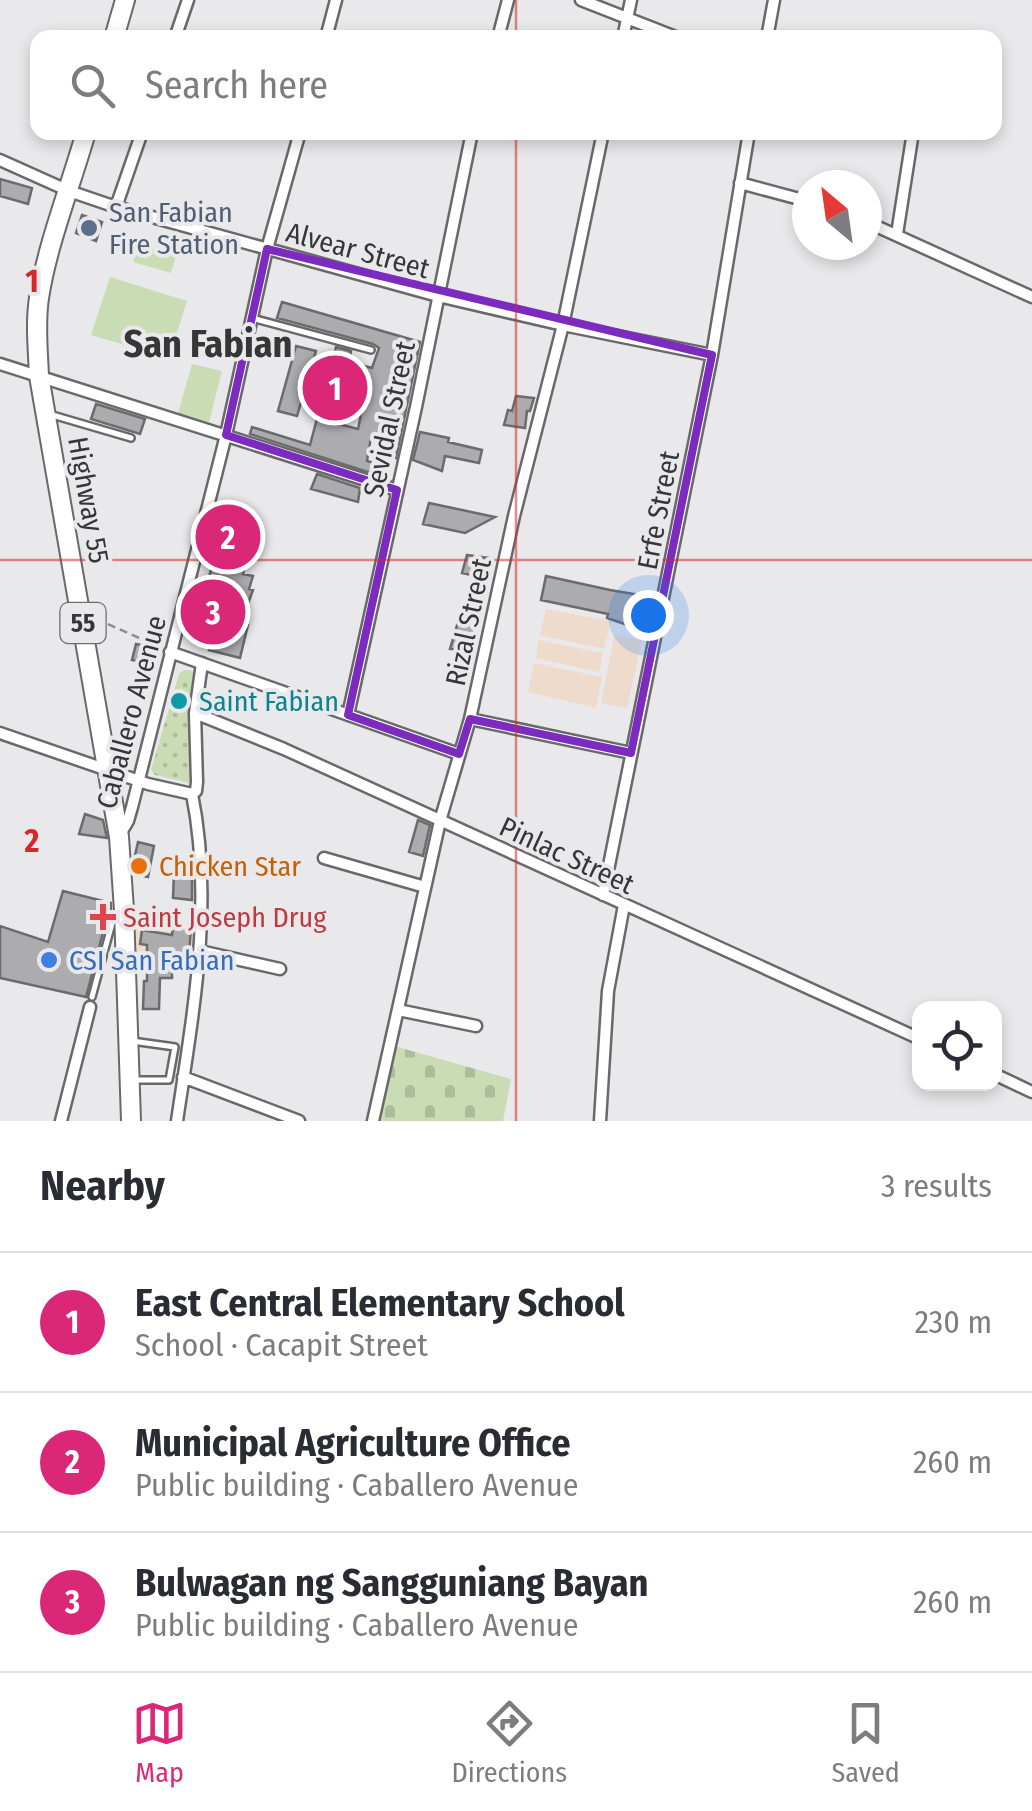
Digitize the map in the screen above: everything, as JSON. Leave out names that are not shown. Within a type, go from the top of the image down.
[{"type":"highway","points":[[116,30],[124,0]]},
{"type":"highway","name":"Highway 55","points":[[84,140],[38,302],[40,376],[119,836],[131,1121]]},
{"type":"street","points":[[178,30],[188,0]]},
{"type":"street","points":[[328,30],[336,0]]},
{"type":"street","points":[[500,30],[508,0]]},
{"type":"street","points":[[581,0],[657,30]]},
{"type":"street","points":[[625,30],[631,0]]},
{"type":"street","points":[[768,30],[774,0]]},
{"type":"street","points":[[116,207],[139,140]]},
{"type":"street","name":"Caballero Avenue","points":[[119,836],[128,821],[226,435],[267,249],[298,140]]},
{"type":"street","name":"Sevidal Street","points":[[348,715],[470,140]]},
{"type":"street","name":"Rizal Street","points":[[374,1121],[440,821],[470,720],[514,516],[563,324],[601,140]]},
{"type":"street","name":"Erfe Street","points":[[602,896],[712,355],[748,140]]},
{"type":"street","points":[[897,234],[912,140]]},
{"type":"street","name":"Alvear Street","points":[[0,160],[116,207],[438,296],[712,355]]},
{"type":"street","points":[[740,183],[792,197]]},
{"type":"street","points":[[882,228],[1032,296]]},
{"type":"street","points":[[0,364],[397,490]]},
{"type":"street","points":[[170,652],[459,754]]},
{"type":"street","points":[[0,733],[137,780],[192,794],[197,782],[195,713],[202,662]]},
{"type":"street","name":"Pinlac Street","points":[[195,713],[284,749],[912,1035]]},
{"type":"street","points":[[470,720],[632,753]]},
{"type":"street","points":[[177,1121],[200,951],[201,851],[192,794]]},
{"type":"street","points":[[324,858],[425,887]]},
{"type":"street","points":[[600,1121],[608,991],[624,906]]},
{"type":"street","points":[[200,951],[280,969]]},
{"type":"street","points":[[61,1121],[91,1002]]},
{"type":"street","points":[[398,1010],[476,1026]]},
{"type":"street","points":[[184,1077],[299,1121]]},
{"type":"street","points":[[1002,1078],[1032,1092]]},
{"type":"lane","points":[[252,318],[371,350]]},
{"type":"lane","points":[[46,414],[131,438]]},
{"type":"lane","points":[[91,1002],[112,923],[116,914],[124,910]]},
{"type":"lane","points":[[129,1041],[175,1047],[169,1080],[130,1080]]},
{"type":"path","points":[[81,612],[170,652]]},
{"type":"highlighted area","points":[[267,249],[712,355],[631,753],[470,719],[459,754],[348,715],[397,490],[226,435]]},
{"type":"shaded area","points":[[546,609],[611,621],[604,649],[540,635]]},
{"type":"shaded area","points":[[614,636],[642,640],[627,708],[601,703]]},
{"type":"shaded area","points":[[538,640],[603,653],[599,672],[536,658]]},
{"type":"shaded area","points":[[534,663],[602,677],[596,708],[528,692]]},
{"type":"shaded area","points":[[132,919],[194,927],[191,958],[131,952]]},
{"type":"green space","points":[[138,245],[176,256],[171,273],[133,262]]},
{"type":"green space","points":[[110,277],[187,301],[169,358],[91,335]]},
{"type":"green space","points":[[192,364],[222,371],[208,426],[177,417]]},
{"type":"green space","points":[[184,670],[195,673],[197,678],[191,709],[189,783],[155,775],[151,770],[179,674]]},
{"type":"green space","points":[[394,1046],[511,1079],[503,1121],[379,1121]]},
{"type":"building","points":[[0,179],[32,188],[28,204],[0,196]]},
{"type":"building","name":"San Fabian Fire Station","points":[[82,215],[102,222],[96,241],[76,233]]},
{"type":"building","points":[[282,302],[420,342],[396,458],[386,456],[389,441],[371,437],[367,461],[383,466],[380,476],[250,434],[252,427],[310,445],[336,347],[351,351],[349,362],[372,368],[379,348],[277,318]],"holes":[[[335,406],[362,410],[358,429],[331,422]]]},
{"type":"building","points":[[296,346],[316,351],[297,416],[278,411]]},
{"type":"building","points":[[516,396],[534,398],[525,428],[504,425]]},
{"type":"building","points":[[96,404],[145,419],[140,434],[91,419]]},
{"type":"building","points":[[420,432],[482,450],[479,463],[445,456],[442,471],[413,460]]},
{"type":"building","points":[[317,474],[360,488],[358,502],[311,489]]},
{"type":"building","points":[[429,503],[495,517],[465,533],[423,524]]},
{"type":"building","points":[[224,523],[244,529],[237,568],[253,576],[247,606],[228,602],[224,619],[248,625],[240,658],[209,650],[213,630],[198,627],[204,579],[208,580],[219,544],[213,542]]},
{"type":"building","points":[[467,555],[489,558],[482,577],[462,573]]},
{"type":"building","points":[[546,576],[646,596],[639,629],[607,618],[608,614],[541,600]]},
{"type":"building","points":[[461,612],[477,617],[473,651],[450,649]]},
{"type":"building","points":[[136,644],[157,648],[154,664],[132,660]]},
{"type":"building","points":[[85,814],[103,820],[107,838],[79,834]]},
{"type":"building","points":[[418,820],[430,825],[423,856],[409,852]]},
{"type":"building","points":[[138,842],[154,846],[148,877],[134,874]]},
{"type":"building","points":[[174,873],[192,875],[192,900],[173,898]]},
{"type":"building","name":"CSI San Fabian","points":[[63,891],[111,903],[86,997],[0,978],[0,926],[48,942]]},
{"type":"building","points":[[173,927],[191,929],[189,954],[172,953],[172,978],[160,978],[159,1009],[143,1009],[147,945],[140,944],[142,930],[172,935]]},
{"type":"place","name":"San Fabian Fire Station","points":[[89,228]]},
{"type":"place","name":"East Central Elementary School","points":[[335,388]]},
{"type":"place","name":"Municipal Agriculture Office","points":[[228,537]]},
{"type":"place","name":"Bulwagan ng Sangguniang Bayan","points":[[213,612]]},
{"type":"place","name":"Saint Fabian","points":[[179,701]]},
{"type":"place","name":"Chicken Star","points":[[139,866]]},
{"type":"place","name":"Saint Joseph Drug","points":[[103,917]]},
{"type":"place","name":"CSI San Fabian","points":[[49,960]]},
{"type":"district","name":"San Fabian","points":[[208,344]]}]
